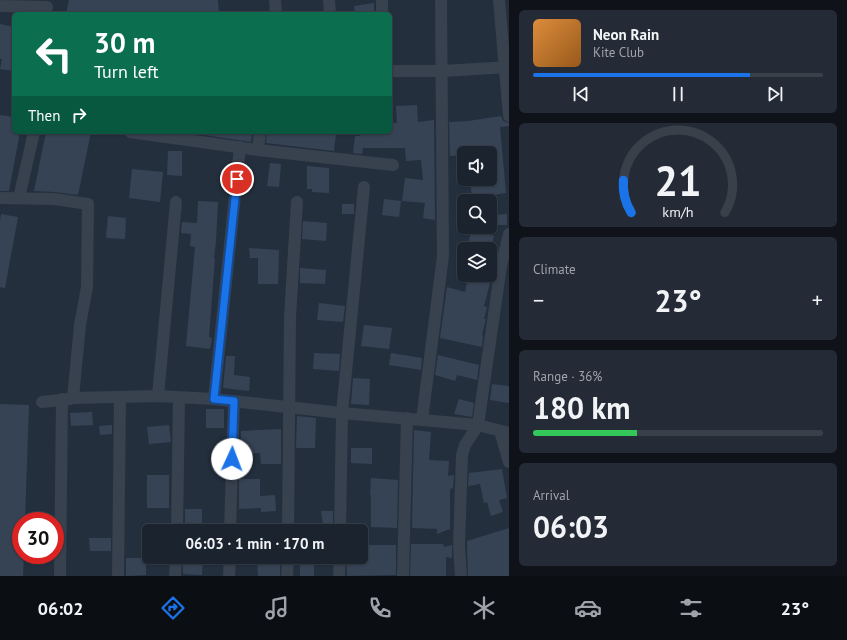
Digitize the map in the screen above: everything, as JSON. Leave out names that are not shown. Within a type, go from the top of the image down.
[{"type":"street","points":[[275,0],[276,12]]},
{"type":"street","points":[[329,0],[330,12]]},
{"type":"street","points":[[382,0],[382,12]]},
{"type":"street","points":[[422,420],[443,256],[443,71],[441,0]]},
{"type":"street","points":[[499,0],[507,67],[509,116]]},
{"type":"street","points":[[0,6],[47,7]]},
{"type":"street","points":[[392,70],[443,71],[507,67]]},
{"type":"street","points":[[19,198],[34,134]]},
{"type":"street","points":[[145,134],[258,150],[393,165]]},
{"type":"street","points":[[258,150],[260,134]]},
{"type":"street","points":[[214,399],[240,147]]},
{"type":"street","points":[[340,524],[342,413],[364,187]]},
{"type":"street","points":[[0,198],[54,199],[88,204],[87,287],[67,399],[60,576]]},
{"type":"street","points":[[158,396],[176,202]]},
{"type":"street","points":[[288,524],[290,317],[297,202]]},
{"type":"street","points":[[461,576],[459,546],[462,455],[465,445],[478,425],[502,266],[509,234]]},
{"type":"street","points":[[42,402],[67,399],[158,396],[214,399],[342,413],[478,425],[505,432],[509,462]]},
{"type":"street","points":[[118,576],[120,397]]},
{"type":"street","points":[[177,524],[179,398]]},
{"type":"street","points":[[230,524],[234,401]]},
{"type":"street","points":[[403,575],[407,418]]},
{"type":"street","points":[[175,576],[176,564]]},
{"type":"street","points":[[229,576],[230,564]]},
{"type":"street","points":[[287,576],[288,564]]},
{"type":"street","points":[[340,564],[340,576]]},
{"type":"building","points":[[69,0],[218,0],[219,12],[66,12]]},
{"type":"building","points":[[374,3],[374,12],[355,12],[354,6]]},
{"type":"building","points":[[0,24],[12,27],[12,71],[0,69],[2,59],[0,59]]},
{"type":"building","points":[[417,105],[418,122],[434,120],[435,220],[423,218],[425,203],[402,201],[405,178],[423,180],[421,160],[406,161],[405,148],[363,148],[362,154],[353,153],[355,136],[360,136],[360,134],[392,134],[392,123],[397,123],[396,106]]},
{"type":"building","points":[[0,115],[12,117],[12,134],[20,134],[9,191],[0,191]]},
{"type":"building","points":[[501,116],[503,121],[509,123],[509,126],[500,127],[506,193],[472,194],[471,186],[497,186],[497,146],[457,146],[457,156],[450,156],[449,122]]},
{"type":"building","points":[[46,134],[91,134],[78,195],[34,191]]},
{"type":"building","points":[[198,134],[252,134],[251,142]]},
{"type":"building","points":[[267,134],[336,134],[334,151],[266,143]]},
{"type":"building","points":[[168,151],[182,151],[182,176],[167,175]]},
{"type":"building","points":[[270,163],[281,164],[279,187],[267,186]]},
{"type":"building","points":[[307,166],[329,168],[329,193],[312,192],[312,189],[307,189]]},
{"type":"building","points":[[132,169],[163,172],[160,202],[129,198]]},
{"type":"building","points":[[384,199],[401,201],[399,217],[382,215]]},
{"type":"building","points":[[198,201],[218,202],[209,337],[212,338],[210,349],[186,346],[195,247],[190,246],[191,234],[181,233],[182,222],[197,223]]},
{"type":"building","points":[[342,204],[354,204],[354,214],[342,214]]},
{"type":"building","points":[[1,214],[18,217],[5,288],[0,287]]},
{"type":"building","points":[[507,214],[507,225],[497,225],[497,215]]},
{"type":"building","points":[[108,216],[126,218],[125,239],[106,238]]},
{"type":"building","points":[[303,221],[327,223],[326,241],[302,239]]},
{"type":"building","points":[[471,234],[488,234],[494,236],[492,242],[468,242]]},
{"type":"building","points":[[249,248],[279,250],[278,284],[258,284],[258,258],[250,258]]},
{"type":"building","points":[[300,268],[326,270],[325,284],[300,283]]},
{"type":"building","points":[[467,282],[490,283],[484,306],[487,307],[482,335],[482,347],[440,338],[447,287],[465,292]]},
{"type":"building","points":[[319,303],[345,306],[343,322],[317,320]]},
{"type":"building","points":[[364,325],[392,328],[389,349],[361,346]]},
{"type":"building","points":[[314,353],[340,354],[339,371],[313,369]]},
{"type":"building","points":[[391,353],[422,358],[421,370],[389,365]]},
{"type":"building","points":[[438,355],[479,365],[477,380],[457,375],[455,381],[435,375]]},
{"type":"building","points":[[226,356],[235,356],[234,375],[250,377],[249,391],[223,388]]},
{"type":"building","points":[[353,378],[370,379],[369,405],[351,404]]},
{"type":"building","points":[[492,384],[509,386],[509,403],[490,400]]},
{"type":"building","points":[[459,399],[474,403],[472,417],[454,414]]},
{"type":"building","points":[[0,404],[29,405],[25,512],[12,512],[12,564],[24,564],[23,576],[0,576]]},
{"type":"building","points":[[206,409],[224,409],[224,428],[206,428]]},
{"type":"building","points":[[92,412],[93,425],[71,426],[70,413]]},
{"type":"building","points":[[297,416],[316,418],[315,448],[296,448]]},
{"type":"building","points":[[112,425],[112,434],[100,435],[99,426]]},
{"type":"building","points":[[169,425],[171,442],[149,444],[147,427]]},
{"type":"building","points":[[281,429],[281,464],[261,464],[260,453],[240,454],[241,431]]},
{"type":"building","points":[[414,430],[431,432],[429,460],[449,461],[448,476],[454,475],[453,488],[450,489],[450,529],[437,534],[437,529],[412,528]]},
{"type":"building","points":[[351,448],[372,448],[372,464],[351,463]]},
{"type":"building","points":[[502,469],[507,498],[499,500],[503,512],[491,516],[487,502],[484,503],[480,484],[468,486],[469,473]]},
{"type":"building","points":[[147,475],[169,475],[169,508],[147,508]]},
{"type":"building","points":[[371,478],[398,480],[397,528],[371,527]]},
{"type":"building","points":[[239,479],[260,479],[260,496],[275,495],[276,511],[261,512],[261,508],[239,509]]},
{"type":"building","points":[[185,509],[202,509],[202,524],[185,524]]},
{"type":"building","points":[[321,511],[333,511],[333,524],[323,524]]},
{"type":"building","points":[[509,528],[509,576],[468,576],[467,541]]},
{"type":"building","points":[[89,538],[111,538],[111,551],[90,551]]},
{"type":"building","points":[[411,544],[443,544],[444,547],[452,545],[452,558],[446,557],[446,576],[410,576]]},
{"type":"building","points":[[368,545],[396,545],[396,575],[347,576],[347,564],[368,564]]},
{"type":"building","points":[[126,558],[142,558],[142,564],[146,564],[146,575],[126,576]]},
{"type":"building","points":[[183,564],[203,564],[202,575],[183,574]]},
{"type":"building","points":[[257,564],[280,564],[280,576],[258,576]]},
{"type":"building","points":[[300,564],[314,564],[314,576],[300,576]]},
{"type":"route","points":[[232,459],[234,401],[214,399],[237,179]]}]
